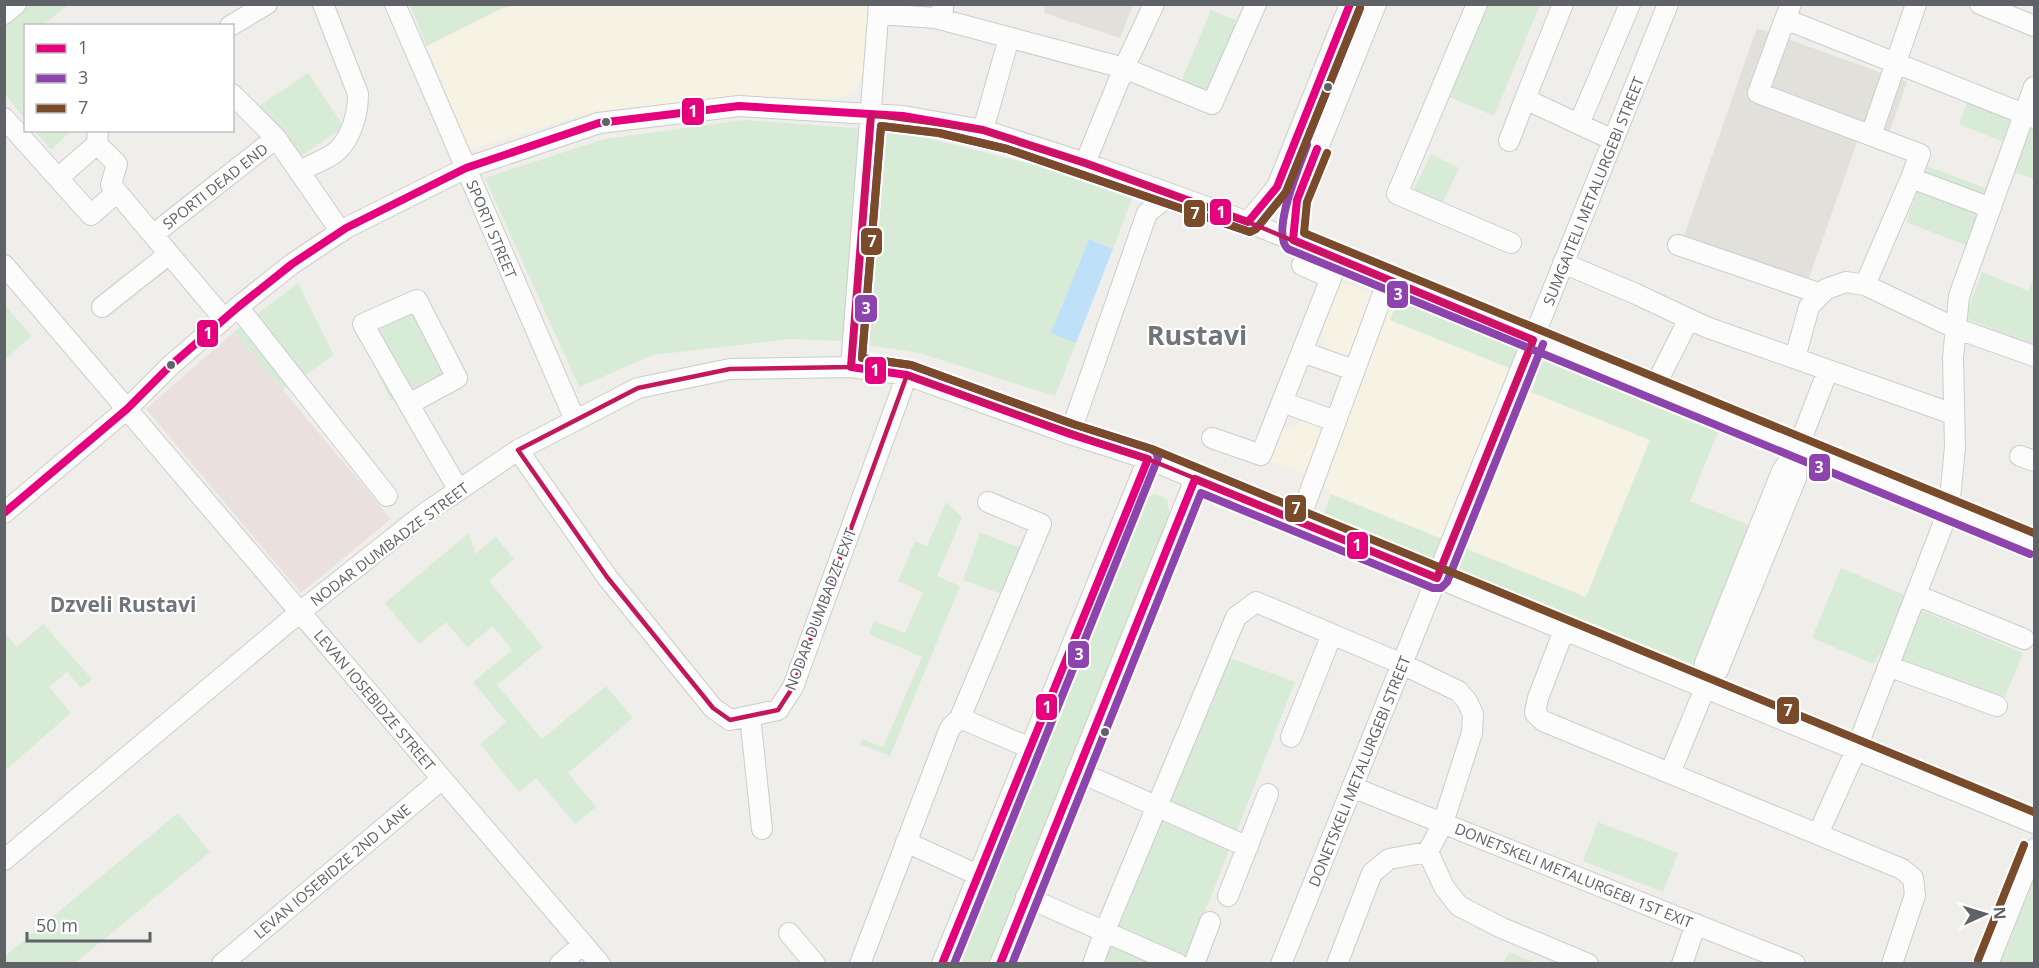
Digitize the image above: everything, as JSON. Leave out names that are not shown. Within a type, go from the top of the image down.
[{"type":"street","points":[[4,14],[16,4]]},
{"type":"street","points":[[233,24],[267,4]]},
{"type":"street","points":[[299,171],[337,151],[350,132],[358,104],[358,94],[323,4]]},
{"type":"street","name":"SPORTI STREET","points":[[395,4],[575,420]]},
{"type":"street","points":[[1085,163],[1124,68],[1154,4]]},
{"type":"street","points":[[851,367],[879,9],[940,11],[1009,38],[1124,68],[1212,105],[1256,4]]},
{"type":"street","points":[[1248,222],[1277,187],[1350,4]]},
{"type":"street","points":[[1293,240],[1297,200],[1376,4]]},
{"type":"street","points":[[1478,4],[1397,194],[1511,243]]},
{"type":"street","points":[[1509,141],[1563,4]]},
{"type":"street","points":[[1579,124],[1630,4]]},
{"type":"street","name":"SUMGAITELI METALURGEBI STREET","points":[[1437,578],[1668,4]]},
{"type":"street","points":[[1870,135],[1916,4]]},
{"type":"street","points":[[1980,4],[2034,26]]},
{"type":"street","points":[[1865,285],[1920,154],[1758,93],[1788,12],[1896,63],[2030,116]]},
{"type":"street","points":[[983,130],[1009,38]]},
{"type":"street","points":[[1818,834],[1856,750],[1949,509],[1955,447],[1953,414],[1955,328],[1959,296],[1991,208],[2030,116],[2034,87]]},
{"type":"street","name":"SPORTI DEAD END","points":[[234,96],[276,138],[341,232]]},
{"type":"street","points":[[1525,99],[1613,140]]},
{"type":"street","points":[[4,513],[127,409],[170,366],[231,313],[292,264],[341,232],[466,168],[599,123],[739,106],[903,116],[983,130],[1085,163],[1293,240],[2034,544]]},
{"type":"street","points":[[4,118],[91,216],[117,192],[111,185],[117,164],[97,137],[58,178]]},
{"type":"street","name":"SPORTI DEAD END","points":[[154,234],[276,138]]},
{"type":"street","points":[[1911,178],[1991,208]]},
{"type":"street","name":"SPORTI DEAD END","points":[[117,192],[169,254],[231,313],[387,496]]},
{"type":"street","points":[[1070,434],[1147,213],[1170,194]]},
{"type":"street","points":[[1678,245],[1821,294]]},
{"type":"street","name":"SPORTI DEAD END","points":[[102,307],[169,254]]},
{"type":"street","points":[[1563,263],[1706,327],[1953,414]]},
{"type":"street","name":"LEVAN IOSEBIDZE STREET","points":[[4,265],[600,963]]},
{"type":"street","points":[[1212,438],[1261,454],[1331,278],[1302,265]]},
{"type":"street","points":[[1299,521],[1388,280]]},
{"type":"street","points":[[1795,358],[1809,307],[1826,289],[1846,282],[1865,285],[1955,328],[2034,356]]},
{"type":"street","points":[[409,404],[457,378],[417,300],[363,324],[409,404],[459,490]]},
{"type":"street","points":[[1654,388],[1689,319]]},
{"type":"street","points":[[1302,352],[1354,370]]},
{"type":"street","name":"NODAR DUMBADZE STREET","points":[[4,860],[300,612],[426,513],[518,450],[638,388],[730,369],[851,367],[907,375],[1070,434],[1148,459],[2034,823]]},
{"type":"street","points":[[1670,773],[1705,688],[1718,670],[1750,570],[1796,478],[1798,447],[1828,370]]},
{"type":"street","name":"NODAR DUMBADZE EXIT","points":[[518,450],[607,577],[713,708],[730,720],[778,710],[793,687],[907,375]]},
{"type":"street","points":[[1282,402],[1335,421]]},
{"type":"street","points":[[942,963],[1148,459]]},
{"type":"street","points":[[1000,963],[1195,478]]},
{"type":"street","points":[[860,963],[950,728],[960,718],[1041,524],[988,502]]},
{"type":"street","name":"DONETSKELI METALURGEBI STREET","points":[[1281,963],[1437,578]]},
{"type":"street","points":[[1916,595],[2025,639]]},
{"type":"street","points":[[1094,963],[1104,933],[1236,617],[1256,602],[1402,664],[1458,691],[1467,701],[1473,714],[1472,733],[1443,823],[1428,852]]},
{"type":"street","points":[[1564,630],[1538,698],[1535,713],[1543,721],[1902,868],[1913,878],[1915,896],[1892,963]]},
{"type":"street","points":[[1291,736],[1332,634]]},
{"type":"street","points":[[1888,666],[1996,706]]},
{"type":"street","points":[[750,716],[762,829]]},
{"type":"street","points":[[960,718],[1030,748]]},
{"type":"street","points":[[1077,771],[1248,847]]},
{"type":"street","name":"LEVAN IOSEBIDZE 2ND LANE","points":[[222,963],[442,779]]},
{"type":"street","name":"DONETSKELI METALURGEBI 1ST EXIT","points":[[1352,787],[1795,963]]},
{"type":"street","points":[[1228,896],[1268,794]]},
{"type":"street","points":[[906,842],[978,875]]},
{"type":"street","points":[[1988,963],[2034,849]]},
{"type":"street","points":[[1337,963],[1372,873],[1389,859],[1428,852]]},
{"type":"street","points":[[1428,852],[1444,887],[1459,906],[1502,928],[1588,963]]},
{"type":"street","points":[[1026,897],[1104,933],[1178,963]]},
{"type":"street","points":[[1194,963],[1210,922]]},
{"type":"street","points":[[1682,963],[1696,924]]},
{"type":"street","points":[[789,933],[815,963]]},
{"type":"street","points":[[560,963],[583,944]]},
{"type":"highlighted area","points":[[871,115],[983,130],[1085,163],[1248,222],[1533,340],[1437,578],[1148,459],[907,375],[793,687],[778,710],[730,720],[713,708],[607,577],[518,450],[638,388],[730,369],[851,367]]},
{"type":"shaded area","points":[[1045,4],[1133,5],[1120,38],[1044,13]]},
{"type":"shaded area","points":[[516,5],[872,5],[864,70],[855,90],[838,98],[745,98],[596,111],[469,149],[427,46],[503,8]]},
{"type":"shaded area","points":[[1757,28],[1907,82],[1886,142],[1860,133],[1808,281],[1684,236]]},
{"type":"shaded area","points":[[1341,282],[1397,303],[1390,319],[1537,379],[1532,392],[1650,440],[1587,598],[1331,494],[1321,479],[1267,460],[1280,432],[1302,421],[1332,429],[1358,360],[1332,356],[1321,335]]},
{"type":"shaded area","points":[[234,332],[391,519],[301,593],[146,409]]},
{"type":"green space","points":[[30,5],[68,5],[44,24],[24,24],[24,118],[5,94],[4,27]]},
{"type":"green space","points":[[410,5],[516,5],[503,8],[427,46]]},
{"type":"green space","points":[[1485,5],[1540,5],[1494,116],[1447,96]]},
{"type":"green space","points":[[1211,10],[1240,22],[1205,106],[1176,94]]},
{"type":"green space","points":[[308,73],[344,127],[294,161],[258,107]]},
{"type":"green space","points":[[1967,102],[2034,128],[2034,179],[2012,171],[1981,251],[1906,222],[1927,166],[1985,188],[2003,142],[1959,124]]},
{"type":"green space","points":[[745,120],[903,132],[1059,171],[1133,196],[1113,249],[1089,239],[1052,333],[1076,343],[1055,396],[919,353],[842,341],[789,339],[653,355],[579,387],[485,178],[604,139]]},
{"type":"green space","points":[[36,132],[70,132],[51,150]]},
{"type":"green space","points":[[1431,154],[1459,168],[1439,210],[1410,197]]},
{"type":"green space","points":[[1982,272],[2028,291],[2034,276],[2034,345],[1964,318]]},
{"type":"green space","points":[[298,283],[334,355],[283,390],[234,332]]},
{"type":"green space","points":[[427,300],[459,368],[391,401],[359,333]]},
{"type":"green space","points":[[1397,303],[1429,303],[1722,422],[1690,501],[1755,528],[1697,668],[1324,513],[1331,494],[1586,597],[1650,440],[1531,392],[1536,379],[1390,320]]},
{"type":"green space","points":[[4,305],[32,336],[5,359],[4,359]]},
{"type":"green space","points":[[1155,494],[1167,499],[1170,515],[989,963],[955,964],[1143,499]]},
{"type":"green space","points":[[946,502],[962,517],[937,576],[960,586],[890,756],[860,744],[862,739],[883,747],[922,657],[869,634],[874,621],[905,633],[923,592],[898,581],[915,541],[927,546]]},
{"type":"green space","points":[[469,533],[475,554],[496,537],[514,559],[489,581],[543,647],[497,685],[542,739],[606,686],[633,718],[568,773],[596,807],[575,824],[536,778],[519,792],[480,744],[506,722],[473,682],[512,650],[493,626],[467,647],[446,622],[419,644],[385,603]]},
{"type":"green space","points":[[980,533],[1022,548],[1005,595],[963,580]]},
{"type":"green space","points":[[1841,568],[1909,597],[1906,604],[2023,653],[2002,705],[1879,654],[1874,664],[1812,638]]},
{"type":"green space","points":[[43,624],[92,679],[81,688],[67,672],[49,687],[71,713],[8,768],[4,764],[5,633],[17,647]]},
{"type":"green space","points":[[1227,657],[1295,682],[1185,963],[1100,964]]},
{"type":"green space","points":[[178,813],[210,852],[75,963],[5,963],[5,956]]},
{"type":"green space","points":[[1598,822],[1678,853],[1663,892],[1583,861]]},
{"type":"green space","points":[[2034,874],[2034,963],[1998,963]]},
{"type":"green space","points":[[1509,952],[1535,963],[1504,963]]},
{"type":"water","points":[[1089,239],[1113,249],[1076,343],[1051,333]]},
{"type":"transit line","name":"1","points":[[4,513],[127,409],[170,366],[238,307],[292,264],[346,228],[466,168],[599,123],[739,106],[903,116],[983,130],[1085,163],[1248,222],[1277,187],[1350,4]]},
{"type":"transit line","name":"3","points":[[954,964],[1158,458],[1156,452],[1151,449],[1073,424],[911,365],[862,358],[881,126],[939,133],[1007,149],[1250,232],[1256,229],[1286,192],[1360,8]]},
{"type":"transit line","name":"7","points":[[1360,8],[1286,192],[1256,229],[1250,232],[1007,149],[939,133],[881,126],[862,358],[911,365],[1073,424],[1152,449],[2034,812]]},
{"type":"transit line","name":"1","points":[[871,115],[851,367],[907,375],[1070,434],[1148,459],[942,964]]},
{"type":"transit line","name":"3","points":[[1307,145],[1284,214],[1283,241],[1288,249],[2030,554]]},
{"type":"transit line","name":"1","points":[[1000,964],[1195,479],[1437,578],[1532,343],[1533,340],[1293,240],[1297,200],[1317,149]]},
{"type":"transit line","name":"7","points":[[1327,153],[1307,202],[1304,233],[2034,533]]},
{"type":"transit line","name":"3","points":[[1012,964],[1201,493],[1433,588],[1441,588],[1447,582],[1543,344]]},
{"type":"transit line","name":"7","points":[[1978,960],[2024,845]]},
{"type":"district","name":"Rustavi","points":[[1197,334]]},
{"type":"district","name":"Dzveli Rustavi","points":[[123,604]]}]
